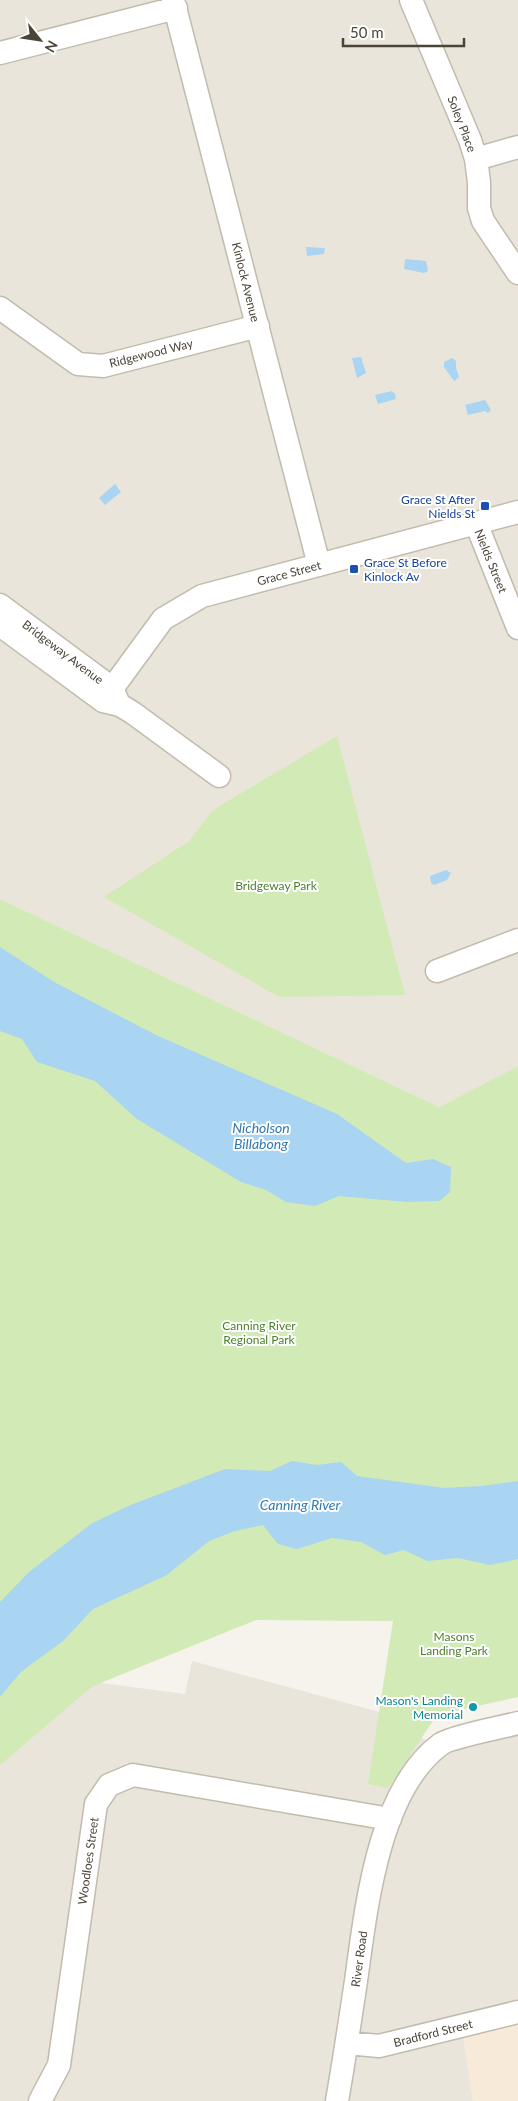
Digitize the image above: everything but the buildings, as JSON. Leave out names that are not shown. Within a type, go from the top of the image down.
[{"type":"street","name":"Soley Place","points":[[411,0],[470,140],[476,159],[479,182],[479,208],[483,221],[518,273]]},
{"type":"street","points":[[0,53],[175,4]]},
{"type":"street","name":"Kinlock Avenue","points":[[175,4],[319,565]]},
{"type":"street","points":[[476,159],[518,147]]},
{"type":"street","name":"Ridgewood Way","points":[[0,308],[78,364],[102,366],[258,326]]},
{"type":"street","name":"Grace Street","points":[[112,698],[156,627],[175,611],[202,596],[518,512]]},
{"type":"street","name":"Nields Street","points":[[476,523],[518,628]]},
{"type":"street","name":"Bridgeway Avenue","points":[[0,605],[112,698]]},
{"type":"street","name":"Bridgeway Avenue","points":[[0,626],[112,698],[219,776]]},
{"type":"street","points":[[437,971],[518,940]]},
{"type":"street","name":"River Road","points":[[338,2101],[370,1884],[390,1819],[410,1776],[426,1756],[443,1742],[518,1723]]},
{"type":"street","name":"Woodloes Street","points":[[40,2101],[59,2065],[96,1804],[109,1785],[133,1775],[390,1819]]},
{"type":"street","name":"Bradford Street","points":[[346,2043],[379,2046],[518,2012]]},
{"type":"shaded area","points":[[0,0],[518,0],[518,1066],[439,1107],[0,899]]},
{"type":"shaded area","points":[[192,1661],[387,1714],[425,1740],[518,1715],[518,2022],[463,2035],[473,2101],[0,2101],[0,1761],[94,1682],[185,1694]]},
{"type":"shaded area","points":[[518,2022],[518,2101],[473,2101],[463,2035]]},
{"type":"green space","name":"Bridgeway Park","points":[[337,736],[405,995],[279,997],[104,897],[189,841],[213,810]]},
{"type":"green space","name":"Canning River Regional Park","points":[[0,899],[439,1107],[518,1066],[518,1697],[437,1715],[388,1788],[368,1784],[393,1621],[256,1620],[93,1686],[0,1765]]},
{"type":"water","points":[[306,247],[325,248],[324,254],[307,256]]},
{"type":"water","points":[[405,259],[426,261],[428,271],[424,273],[404,269]]},
{"type":"water","points":[[361,357],[366,373],[357,378],[352,358]]},
{"type":"water","points":[[452,358],[456,361],[459,377],[454,381],[444,367],[444,362]]},
{"type":"water","points":[[392,391],[396,399],[378,404],[375,395]]},
{"type":"water","points":[[485,400],[491,410],[488,413],[485,411],[468,415],[465,405]]},
{"type":"water","points":[[115,484],[121,492],[105,505],[99,498]]},
{"type":"water","points":[[446,870],[451,873],[447,880],[434,885],[431,883],[430,876]]},
{"type":"water","name":"Nicholson Billabong","points":[[0,947],[54,982],[158,1036],[337,1114],[406,1163],[433,1159],[451,1167],[450,1192],[439,1201],[407,1202],[339,1196],[315,1206],[286,1202],[266,1190],[241,1182],[137,1119],[95,1081],[37,1062],[22,1039],[0,1031]]},
{"type":"water","name":"Canning River","points":[[292,1461],[317,1465],[341,1462],[357,1476],[444,1488],[482,1486],[518,1481],[518,1559],[490,1565],[458,1558],[427,1561],[404,1550],[385,1555],[361,1542],[332,1538],[297,1549],[278,1544],[263,1525],[235,1531],[209,1541],[167,1575],[93,1609],[63,1641],[21,1672],[0,1697],[0,1602],[29,1572],[91,1524],[128,1506],[225,1469],[270,1471]]},
{"type":"place","name":"Grace St After Nields St","points":[[485,506]]},
{"type":"place","name":"Grace St Before Kinlock Av","points":[[354,569]]},
{"type":"place","name":"Mason's Landing Memorial","points":[[473,1707]]},
{"type":"park label","name":"Masons Landing Park","points":[[454,1643]]}]
